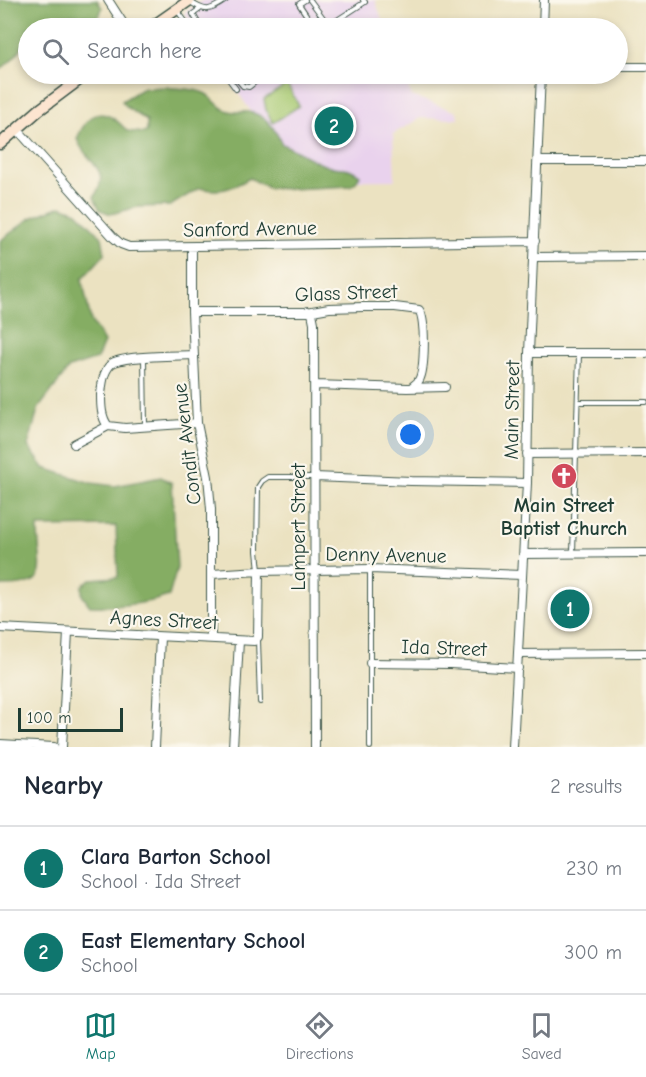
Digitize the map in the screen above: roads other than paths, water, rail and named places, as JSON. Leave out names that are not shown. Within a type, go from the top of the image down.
[{"type":"main road","points":[[164,18],[189,0]]},
{"type":"main road","points":[[0,144],[74,84]]},
{"type":"street","points":[[108,0],[120,18]]},
{"type":"street","points":[[543,18],[544,0]]},
{"type":"street","points":[[628,67],[646,67]]},
{"type":"street","name":"Main Street","points":[[513,747],[524,554],[529,353],[542,84]]},
{"type":"street","name":"Sanford Avenue","points":[[17,129],[121,244],[143,247],[192,247],[535,241]]},
{"type":"street","points":[[538,161],[646,161]]},
{"type":"street","name":"Condit Avenue","points":[[192,247],[192,312],[197,423],[210,493],[211,638]]},
{"type":"street","points":[[534,257],[646,256]]},
{"type":"street","name":"Glass Street","points":[[192,312],[308,311],[363,307],[419,310],[423,316],[422,361],[419,380],[412,387]]},
{"type":"street","name":"Lampert Street","points":[[308,311],[314,317],[315,747]]},
{"type":"street","points":[[529,353],[646,353]]},
{"type":"street","points":[[108,426],[102,412],[101,395],[106,372],[110,366],[118,361],[144,357],[194,355]]},
{"type":"street","points":[[315,385],[445,387]]},
{"type":"street","points":[[74,444],[108,426],[113,428],[146,427],[197,423]]},
{"type":"street","points":[[527,454],[646,453]]},
{"type":"street","points":[[315,477],[527,483]]},
{"type":"street","points":[[524,554],[646,553]]},
{"type":"street","name":"Denny Avenue","points":[[212,574],[370,569],[522,575]]},
{"type":"street","points":[[258,639],[259,571]]},
{"type":"street","name":"Agnes Street","points":[[0,628],[239,641],[258,639]]},
{"type":"street","points":[[62,747],[68,632]]},
{"type":"street","points":[[155,747],[160,637]]},
{"type":"street","points":[[233,747],[239,641]]},
{"type":"street","points":[[518,654],[646,653]]},
{"type":"street","name":"Ida Street","points":[[370,663],[518,668]]},
{"type":"street","points":[[0,744],[54,747]]},
{"type":"lane","points":[[189,0],[200,9]]},
{"type":"lane","points":[[195,18],[193,14],[200,9],[213,9],[226,0]]},
{"type":"lane","points":[[305,0],[299,4],[308,18]]},
{"type":"lane","points":[[310,0],[321,18]]},
{"type":"lane","points":[[341,18],[365,2],[363,0]]},
{"type":"lane","points":[[177,9],[183,18]]},
{"type":"lane","points":[[232,84],[236,89]]},
{"type":"lane","points":[[573,554],[579,353]]},
{"type":"lane","points":[[144,357],[146,427]]},
{"type":"lane","points":[[578,402],[646,402]]},
{"type":"lane","points":[[259,571],[258,487],[268,477],[315,477]]},
{"type":"lane","points":[[370,569],[370,747]]},
{"type":"lane","points":[[258,639],[260,702]]},
{"type":"place","name":"East Elementary School","points":[[334,126]]},
{"type":"place","name":"Main Street Baptist Church","points":[[564,476]]},
{"type":"place","name":"Clara Barton School","points":[[570,609]]}]
